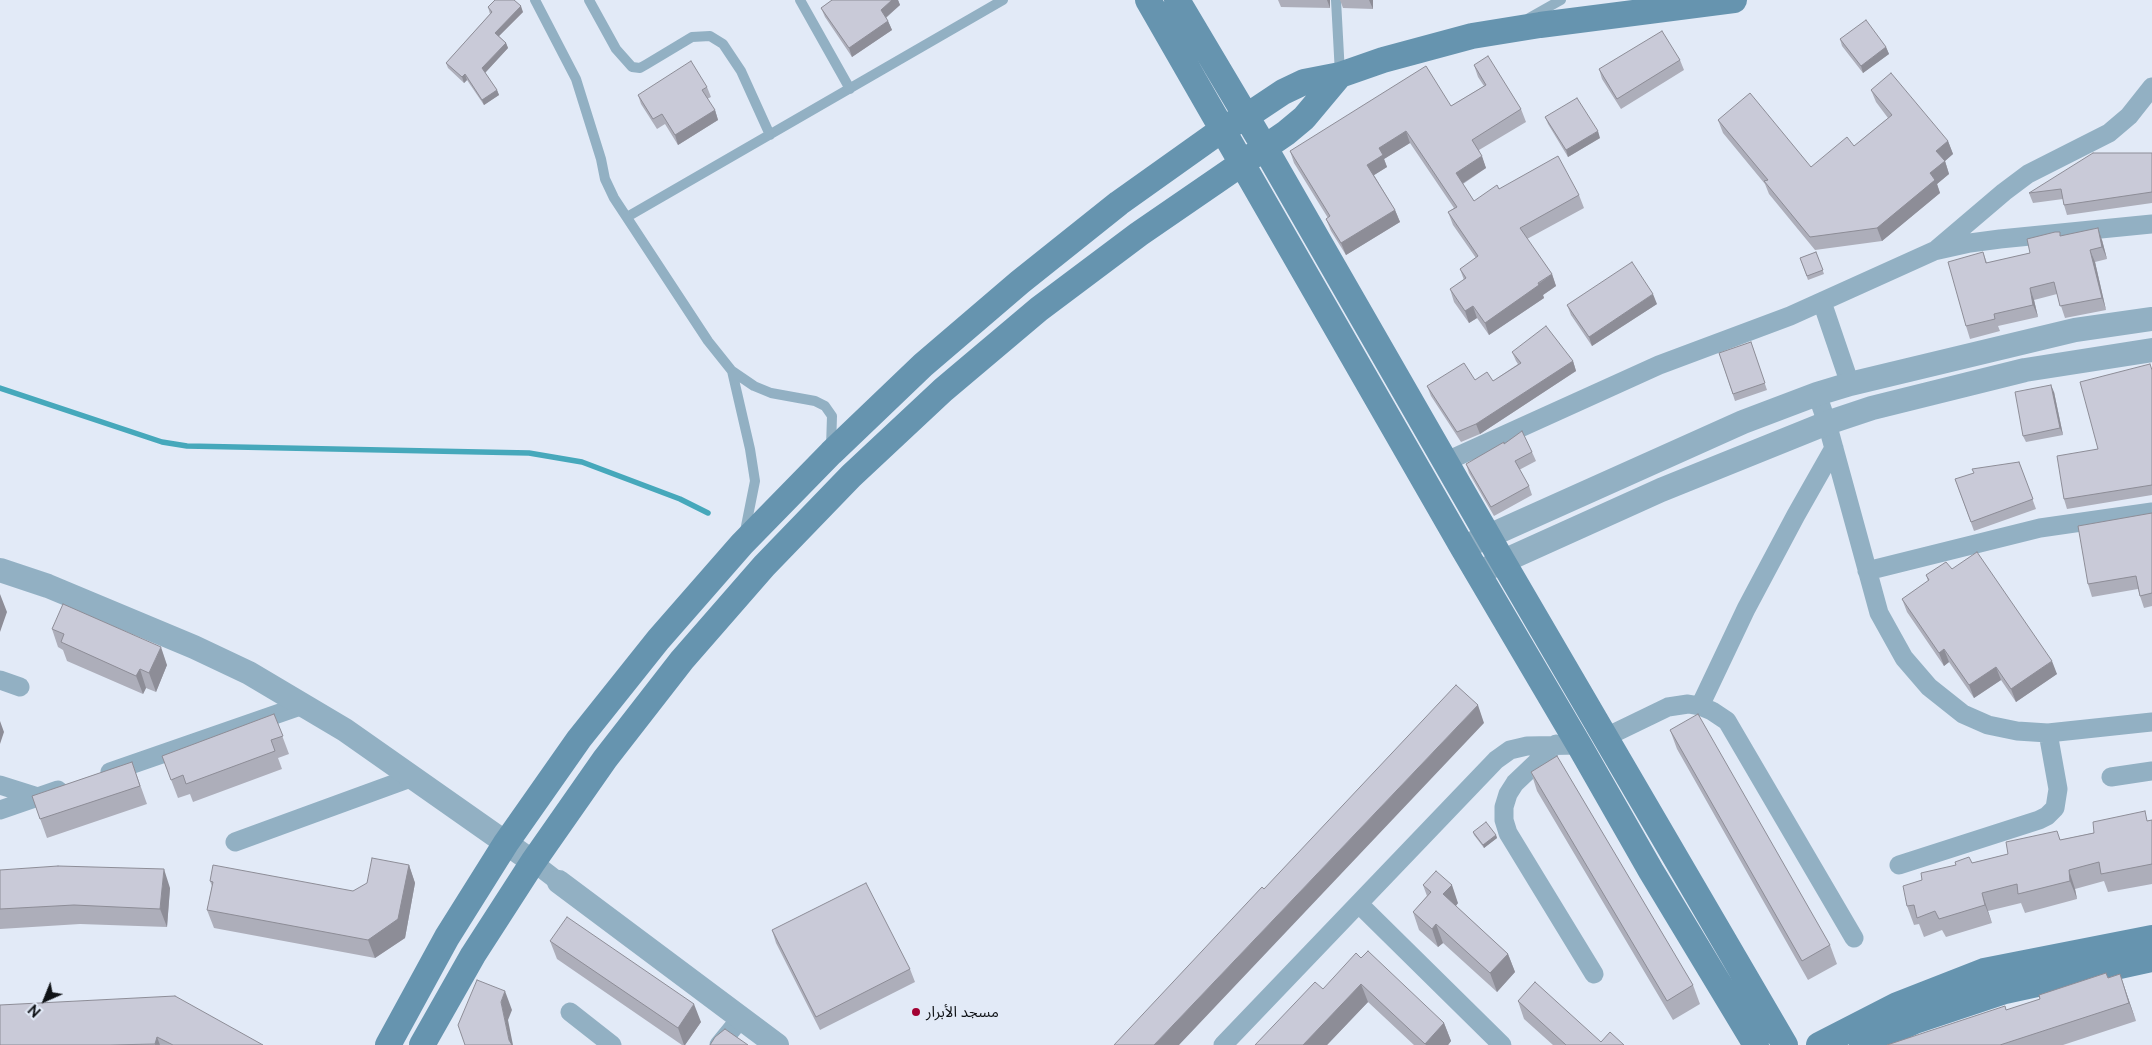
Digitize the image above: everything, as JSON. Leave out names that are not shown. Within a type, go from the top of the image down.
[{"type":"main road","points":[[1148,0],[1463,548],[1567,745],[1651,872],[1756,1045]]},
{"type":"main road","points":[[1177,0],[1266,148],[1447,461],[1503,562],[1785,1045]]},
{"type":"main road","points":[[388,1045],[448,937],[506,843],[579,739],[658,640],[742,544],[831,453],[923,365],[1020,282],[1119,203],[1223,129],[1247,116],[1283,92],[1304,82],[1340,75],[1427,47],[1506,30],[1734,0]]},
{"type":"main road","points":[[422,1045],[474,955],[533,862],[605,759],[682,660],[764,566],[852,476],[943,390],[1039,310],[1139,234],[1266,148],[1304,118],[1340,75]]},
{"type":"main road","points":[[1819,1045],[1897,1005],[1984,971],[2152,938]]},
{"type":"main road","points":[[1862,1045],[1915,1021],[2005,991],[2152,958]]},
{"type":"street","points":[[1934,251],[2028,174],[2109,134],[2129,116],[2152,87]]},
{"type":"street","points":[[1447,461],[1659,365],[1790,316],[1934,251],[2000,239],[2152,224]]},
{"type":"street","points":[[1822,302],[1850,384]]},
{"type":"street","points":[[1463,548],[1743,422],[1817,394],[1850,384],[2076,330],[2152,319]]},
{"type":"street","points":[[1477,573],[1661,490],[1827,423],[1889,403],[2025,370],[2152,350]]},
{"type":"street","points":[[1817,394],[1827,423],[1879,613],[1904,658],[1928,687],[1963,714],[1988,725],[2018,731],[2048,733],[2152,722]]},
{"type":"street","points":[[1700,706],[1746,609],[1796,514],[1834,448]]},
{"type":"street","points":[[1867,571],[2040,528],[2152,512]]},
{"type":"street","points":[[0,570],[48,586],[194,647],[249,673],[344,730],[533,862],[777,1045]]},
{"type":"street","points":[[0,680],[20,687]]},
{"type":"street","points":[[1606,737],[1668,707],[1688,704],[1700,706],[1727,721],[1854,938]]},
{"type":"street","points":[[93,778],[303,705]]},
{"type":"street","points":[[1899,865],[2047,816],[2055,808],[2058,788],[2048,733]]},
{"type":"street","points":[[1223,1045],[1496,760],[1510,750],[1527,746],[1567,745]]},
{"type":"street","points":[[1567,745],[1514,783],[1504,807],[1504,820],[1511,839],[1594,974]]},
{"type":"street","points":[[2111,777],[2152,771]]},
{"type":"street","points":[[235,842],[413,778]]},
{"type":"street","points":[[0,785],[38,797]]},
{"type":"street","points":[[0,810],[74,785]]},
{"type":"street","points":[[1359,904],[1496,1043]]},
{"type":"street","points":[[570,1012],[612,1045]]},
{"type":"street","points":[[719,1045],[741,1018]]},
{"type":"lane","points":[[535,0],[576,78],[601,159],[605,179],[627,218],[708,341],[732,371],[754,386],[771,392],[815,401],[825,406],[832,416],[831,453]]},
{"type":"lane","points":[[588,0],[616,49],[632,67],[640,68],[692,37],[710,36],[723,44],[741,71],[770,135]]},
{"type":"lane","points":[[800,0],[850,88]]},
{"type":"lane","points":[[627,218],[1004,0]]},
{"type":"lane","points":[[1336,0],[1340,75]]},
{"type":"lane","points":[[1506,30],[1561,0]]},
{"type":"lane","points":[[732,371],[750,449],[755,481],[742,544]]},
{"type":"building","points":[[495,0],[514,0],[521,6],[495,33],[506,43],[482,68],[497,90],[482,100],[465,74],[462,77],[446,63],[492,12],[488,7]]},
{"type":"building","points":[[832,0],[892,0],[881,10],[888,21],[849,48],[821,8]]},
{"type":"building","points":[[1866,20],[1886,47],[1861,66],[1840,39]]},
{"type":"building","points":[[1662,31],[1680,60],[1617,99],[1599,69]]},
{"type":"building","points":[[1488,56],[1521,109],[1472,140],[1482,156],[1456,173],[1474,201],[1497,185],[1499,189],[1558,156],[1579,195],[1520,228],[1552,274],[1485,323],[1473,306],[1465,311],[1450,289],[1466,278],[1460,269],[1478,256],[1448,212],[1457,207],[1406,131],[1379,148],[1383,155],[1367,165],[1395,210],[1341,243],[1326,219],[1330,216],[1290,151],[1426,66],[1451,106],[1486,85],[1474,65]]},
{"type":"building","points":[[691,61],[707,87],[702,90],[715,110],[675,135],[662,114],[653,119],[638,95]]},
{"type":"building","points":[[1891,73],[1948,141],[1936,151],[1945,161],[1930,173],[1935,180],[1877,228],[1810,237],[1764,181],[1768,180],[1718,120],[1750,93],[1811,167],[1847,137],[1854,146],[1892,115],[1871,90]]},
{"type":"building","points":[[1577,98],[1598,131],[1566,150],[1545,117]]},
{"type":"building","points":[[2093,153],[2152,153],[2152,192],[2064,205],[2061,189],[2029,193]]},
{"type":"building","points":[[2098,228],[2102,247],[2090,250],[2102,298],[2060,306],[2054,282],[2030,288],[2033,305],[1994,314],[1995,319],[1966,326],[1948,262],[1983,252],[1986,263],[2030,253],[2027,239],[2055,232],[2060,232],[2060,236]]},
{"type":"building","points":[[1816,252],[1823,270],[1807,276],[1800,258]]},
{"type":"building","points":[[1632,262],[1653,294],[1589,337],[1567,305]]},
{"type":"building","points":[[1546,326],[1573,361],[1476,424],[1457,432],[1427,386],[1464,363],[1475,380],[1487,372],[1493,381],[1521,363],[1512,352]]},
{"type":"building","points":[[1751,342],[1765,383],[1733,394],[1719,353]]},
{"type":"building","points":[[2150,364],[2152,370],[2152,485],[2064,499],[2057,456],[2098,449],[2080,382]]},
{"type":"building","points":[[2051,385],[2060,428],[2023,436],[2015,392]]},
{"type":"building","points":[[1522,431],[1532,452],[1515,461],[1529,486],[1491,507],[1466,464],[1504,442],[1504,444]]},
{"type":"building","points":[[2019,462],[2033,499],[1971,522],[1955,479],[1974,473],[1972,469]]},
{"type":"building","points":[[2152,513],[2152,593],[2140,596],[2136,576],[2088,584],[2078,526]]},
{"type":"building","points":[[1977,552],[2052,661],[2011,689],[1996,667],[1969,685],[1944,649],[1939,653],[1902,599],[1929,580],[1926,575],[1946,562],[1952,569]]},
{"type":"building","points":[[63,604],[161,647],[149,673],[140,669],[136,676],[61,642],[64,634],[52,629]]},
{"type":"building","points":[[1456,685],[1478,705],[1154,1045],[1114,1045],[1262,887],[1264,889]]},
{"type":"building","points":[[274,714],[283,736],[271,740],[275,751],[186,784],[183,775],[171,780],[162,756]]},
{"type":"building","points":[[1698,714],[1830,945],[1802,961],[1670,730]]},
{"type":"building","points":[[1557,756],[1693,985],[1667,1001],[1531,772]]},
{"type":"building","points":[[132,762],[140,786],[40,819],[32,796]]},
{"type":"building","points":[[2145,811],[2147,821],[2152,820],[2152,864],[2101,874],[2099,862],[2069,870],[2070,881],[2018,894],[2017,884],[1982,893],[1985,905],[1939,919],[1935,911],[1917,918],[1914,905],[1907,906],[1903,886],[1922,880],[1921,873],[1956,865],[1955,862],[1969,857],[1972,863],[2008,854],[2006,842],[2057,831],[2060,840],[2094,833],[2093,822]]},
{"type":"building","points":[[1486,822],[1496,835],[1483,845],[1473,832]]},
{"type":"building","points":[[372,858],[409,865],[398,919],[368,940],[207,910],[213,882],[210,881],[213,865],[353,891],[367,883]]},
{"type":"building","points":[[58,866],[164,869],[160,909],[74,905],[0,909],[0,870]]},
{"type":"building","points":[[1436,871],[1452,885],[1443,894],[1508,954],[1490,973],[1436,924],[1432,929],[1413,912],[1431,892],[1423,885]]},
{"type":"building","points":[[866,883],[910,969],[816,1017],[772,930]]},
{"type":"building","points":[[567,917],[694,1004],[678,1028],[550,941]]},
{"type":"building","points":[[1368,951],[1444,1023],[1425,1044],[1361,984],[1303,1045],[1255,1045],[1315,982],[1323,989],[1356,953],[1361,958]]},
{"type":"building","points":[[2106,973],[2108,978],[2120,974],[2129,1003],[2000,1045],[1887,1045],[2005,1006],[2006,1010],[2040,999],[2039,995]]},
{"type":"building","points":[[477,980],[505,991],[501,1002],[509,1040],[512,1045],[465,1045],[458,1025]]},
{"type":"building","points":[[1535,982],[1601,1042],[1610,1032],[1624,1045],[1566,1045],[1518,1001]]},
{"type":"building","points":[[175,996],[263,1045],[173,1045],[157,1037],[155,1044],[0,1045],[0,1005]]},
{"type":"building","points":[[725,1029],[748,1045],[710,1045],[715,1037]]},
{"type":"waterway","points":[[0,388],[162,442],[187,446],[529,453],[582,462],[680,499],[708,513]]},
{"type":"place","name":"مسجد الأبرار","points":[[916,1012]]}]
